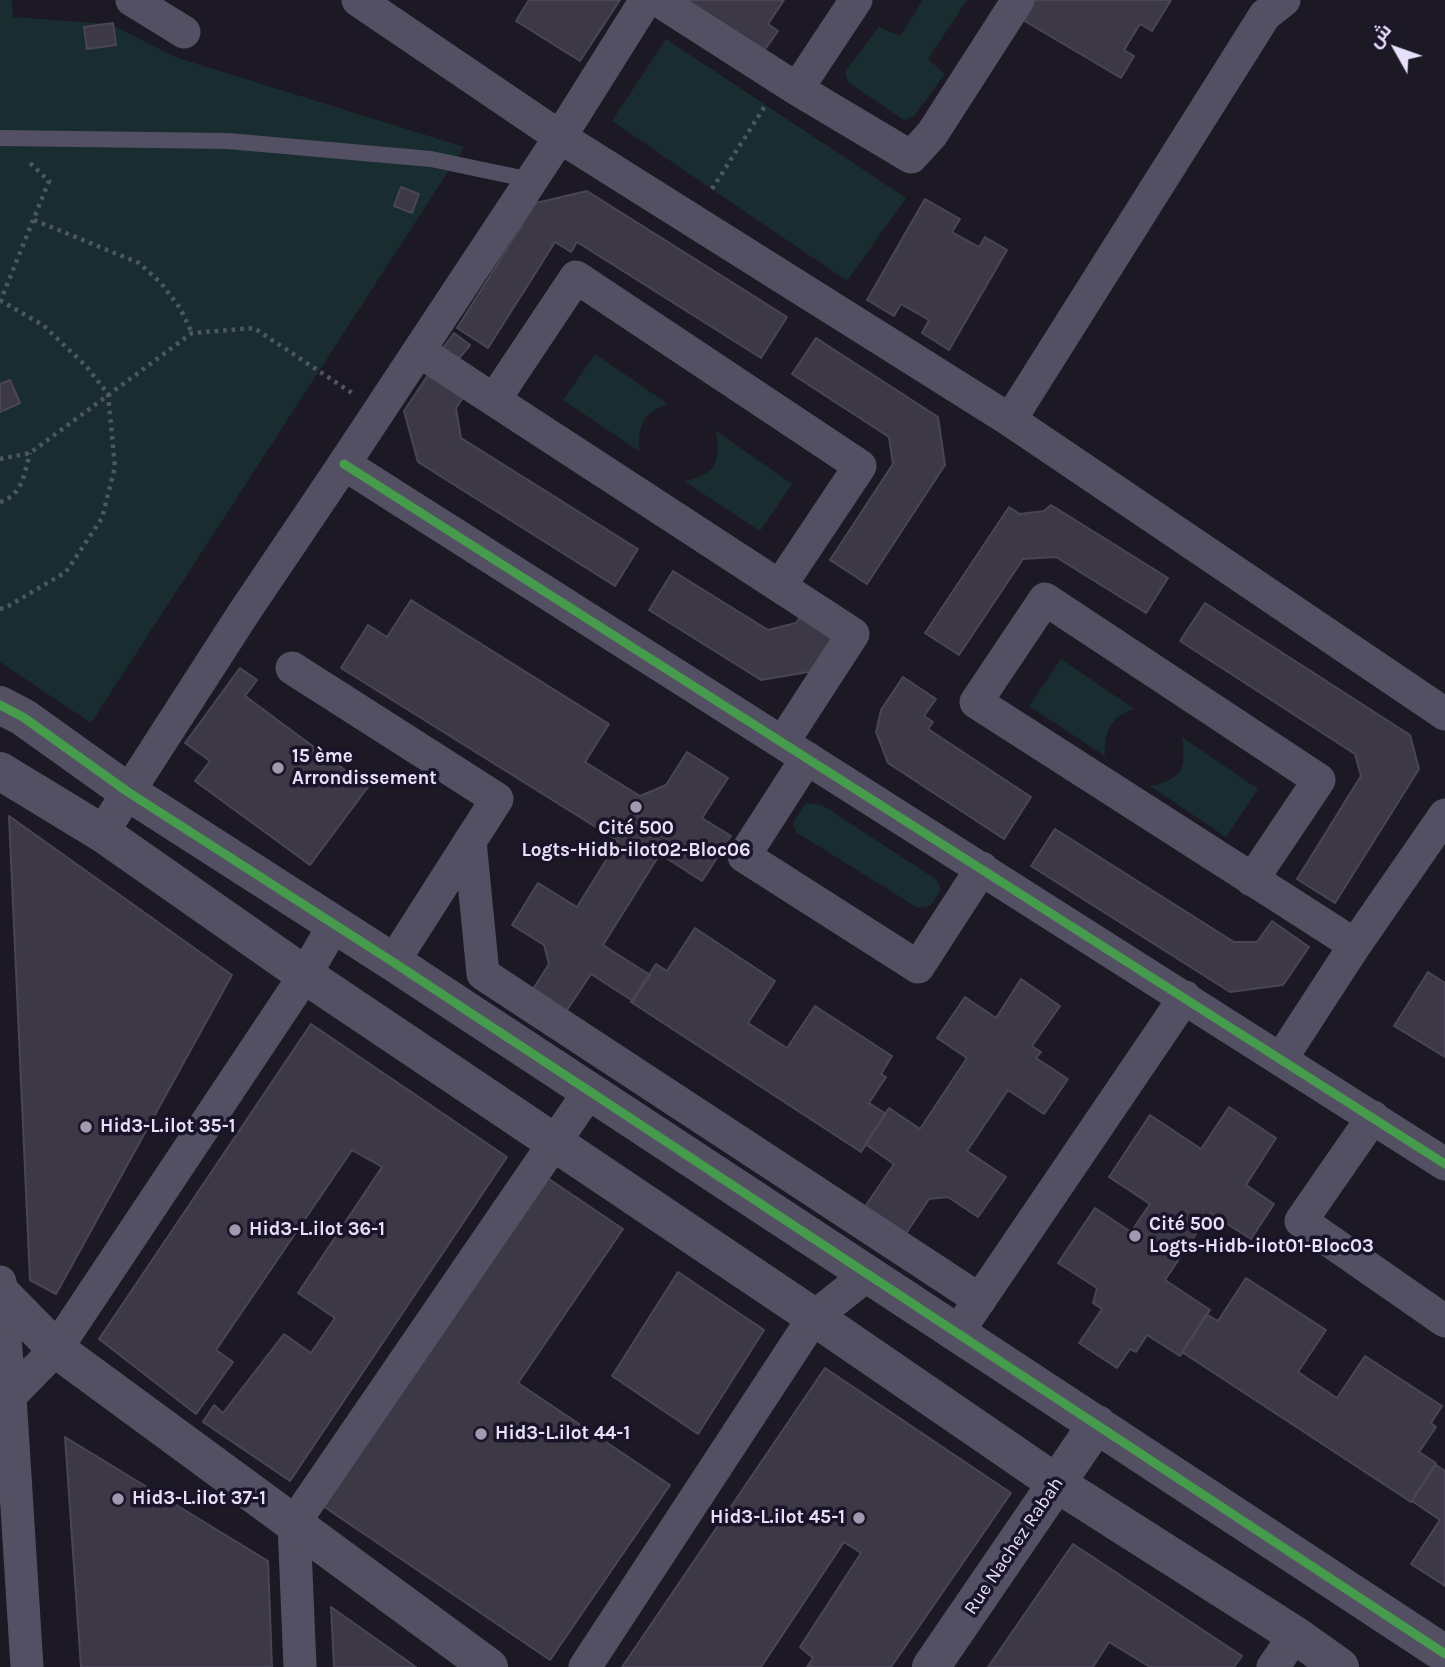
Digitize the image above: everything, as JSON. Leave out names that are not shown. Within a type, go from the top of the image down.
[{"type":"street","points":[[132,0],[184,32]]},
{"type":"street","points":[[358,0],[560,137],[1010,420],[1445,714]]},
{"type":"street","points":[[102,833],[243,614],[560,137],[646,0]]},
{"type":"street","points":[[658,0],[797,89],[911,157],[932,134],[1018,0]]},
{"type":"street","points":[[797,89],[856,0]]},
{"type":"street","points":[[1010,420],[1265,15],[1284,0]]},
{"type":"street","points":[[494,400],[576,277],[860,466],[780,586]]},
{"type":"street","points":[[419,351],[853,634],[744,856],[918,967],[982,869]]},
{"type":"street","points":[[344,464],[1445,1164]]},
{"type":"street","points":[[1252,880],[1319,780],[1045,598],[976,702],[1252,880],[1355,945]]},
{"type":"street","points":[[292,668],[497,799],[393,962]]},
{"type":"street","points":[[0,705],[23,718],[128,792],[393,962],[1445,1654]]},
{"type":"street","points":[[0,771],[102,833],[305,975],[1056,1483],[1295,1635],[1340,1667]]},
{"type":"street","points":[[1280,1059],[1445,815]]},
{"type":"street","points":[[470,841],[483,974],[980,1300]]},
{"type":"street","points":[[10,1396],[57,1349],[305,975],[334,925]]},
{"type":"street","points":[[957,1334],[1185,997]]},
{"type":"street","points":[[300,1667],[294,1523],[589,1092]]},
{"type":"street","points":[[1373,1117],[1301,1221],[1445,1321]]},
{"type":"street","points":[[585,1667],[814,1317],[867,1275]]},
{"type":"street","points":[[0,1282],[27,1667]]},
{"type":"street","points":[[0,1292],[57,1349],[489,1667]]},
{"type":"street","name":"Rue Nachez Rabah","points":[[931,1667],[1097,1424]]},
{"type":"street","points":[[1273,1667],[1295,1635]]},
{"type":"lane","points":[[1,138],[242,142],[431,159],[531,180]]},
{"type":"path","points":[[712,189],[765,105]]},
{"type":"path","points":[[0,609],[66,572],[102,518],[115,467],[108,394],[86,366],[43,325],[0,302],[49,181],[1,138]]},
{"type":"path","points":[[33,220],[139,263],[161,283],[180,308],[192,333]]},
{"type":"path","points":[[0,459],[30,453],[192,333],[254,328],[379,411]]},
{"type":"path","points":[[0,502],[8,499],[21,487],[30,453]]},
{"type":"green space","points":[[0,0],[12,0],[13,17],[110,24],[175,57],[464,147],[91,723],[0,662]]},
{"type":"green space","points":[[923,0],[967,0],[928,59],[945,74],[914,116],[904,120],[848,82],[845,72],[879,27],[900,36]]},
{"type":"green space","points":[[666,39],[906,198],[847,281],[612,121]]},
{"type":"green space","points":[[595,354],[668,404],[653,411],[644,421],[639,451],[563,400]]},
{"type":"green space","points":[[716,431],[792,484],[760,531],[684,481],[703,475],[714,465],[717,451]]},
{"type":"green space","points":[[1061,659],[1134,709],[1119,716],[1110,726],[1105,756],[1029,706]]},
{"type":"green space","points":[[1182,737],[1258,789],[1226,837],[1150,786],[1170,780],[1180,770],[1183,764]]},
{"type":"green space","points":[[806,803],[822,805],[937,880],[941,890],[930,906],[918,908],[796,832],[793,823]]},
{"type":"building","points":[[529,0],[620,0],[580,61],[516,21]]},
{"type":"building","points":[[687,0],[784,0],[768,24],[778,31],[763,52]]},
{"type":"building","points":[[1034,0],[1171,0],[1152,31],[1140,24],[1124,50],[1134,56],[1121,78],[1023,20]]},
{"type":"building","points":[[113,23],[116,45],[87,49],[84,27]]},
{"type":"building","points":[[401,187],[419,194],[412,213],[394,206]]},
{"type":"building","points":[[587,191],[787,317],[761,358],[577,242],[571,252],[555,242],[488,348],[457,328],[536,203]]},
{"type":"building","points":[[925,199],[960,219],[952,232],[979,247],[985,237],[1007,250],[949,350],[922,333],[929,320],[901,304],[894,316],[867,300]]},
{"type":"building","points":[[454,333],[470,345],[452,367],[438,355]]},
{"type":"building","points":[[816,338],[938,417],[945,465],[867,584],[830,560],[893,464],[889,437],[792,374]]},
{"type":"building","points":[[430,372],[465,395],[456,408],[461,438],[638,549],[615,586],[418,462],[404,411]]},
{"type":"building","points":[[10,380],[20,403],[0,412],[0,384]]},
{"type":"building","points":[[1051,505],[1168,578],[1146,613],[1056,557],[1023,559],[959,655],[925,633],[1009,507],[1020,514],[1044,511]]},
{"type":"building","points":[[673,571],[768,630],[796,623],[808,606],[843,631],[814,671],[761,680],[649,610]]},
{"type":"building","name":"Cité 500 Logts-Hidb-ilot02-Bloc06","points":[[411,600],[609,724],[585,762],[640,796],[666,785],[687,752],[728,778],[702,818],[731,836],[702,881],[660,854],[603,945],[650,975],[633,1001],[591,974],[561,1019],[528,997],[549,964],[544,945],[512,925],[538,883],[577,907],[618,841],[341,668],[368,625],[387,637]]},
{"type":"building","points":[[1205,603],[1410,735],[1419,769],[1335,903],[1297,879],[1361,776],[1355,754],[1180,641]]},
{"type":"building","points":[[240,668],[257,680],[245,696],[368,787],[310,865],[195,781],[210,761],[185,743]]},
{"type":"building","points":[[903,677],[936,699],[924,716],[933,722],[928,729],[1031,797],[1004,839],[888,763],[876,732],[881,710]]},
{"type":"building","name":"Hid3-L.ilot 35-1","points":[[9,816],[232,975],[56,1294],[30,1280]]},
{"type":"building","points":[[1055,829],[1234,942],[1257,942],[1272,921],[1309,947],[1283,985],[1230,992],[1031,866]]},
{"type":"building","points":[[695,928],[775,981],[748,1023],[787,1048],[815,1006],[892,1056],[881,1074],[886,1077],[869,1103],[886,1114],[861,1152],[631,1002],[656,964],[667,971]]},
{"type":"building","points":[[1428,972],[1445,983],[1445,1057],[1394,1026]]},
{"type":"building","points":[[1021,979],[1060,1006],[1032,1046],[1041,1052],[1036,1058],[1068,1079],[1044,1114],[1008,1090],[967,1151],[1006,1177],[978,1217],[948,1197],[929,1199],[905,1235],[864,1208],[894,1164],[865,1144],[889,1108],[920,1129],[967,1058],[937,1038],[965,997],[996,1018]]},
{"type":"building","name":"Hid3-L.ilot 36-1","points":[[311,1024],[507,1157],[290,1481],[203,1422],[214,1405],[223,1413],[284,1334],[311,1353],[335,1318],[298,1293],[382,1167],[352,1150],[216,1350],[233,1362],[196,1414],[99,1339]]},
{"type":"building","name":"Cité 500 Logts-Hidb-ilot01-Bloc03","points":[[1229,1107],[1276,1138],[1246,1185],[1274,1204],[1251,1239],[1210,1213],[1165,1280],[1210,1310],[1180,1356],[1147,1335],[1136,1352],[1130,1349],[1117,1368],[1079,1343],[1102,1309],[1093,1303],[1097,1288],[1058,1263],[1095,1208],[1131,1232],[1150,1204],[1109,1177],[1150,1115],[1201,1149]]},
{"type":"building","name":"Hid3-L.ilot 44-1","points":[[543,1175],[623,1229],[518,1383],[670,1485],[550,1660],[320,1504]]},
{"type":"building","points":[[678,1272],[764,1330],[698,1434],[612,1376]]},
{"type":"building","points":[[1246,1278],[1326,1330],[1298,1372],[1337,1398],[1365,1356],[1442,1406],[1431,1423],[1436,1427],[1419,1452],[1436,1463],[1411,1502],[1182,1352],[1206,1314],[1218,1321]]},
{"type":"building","name":"Hid3-L.ilot 45-1","points":[[825,1368],[1011,1493],[891,1667],[807,1667],[813,1658],[800,1647],[861,1553],[844,1542],[761,1667],[622,1667]]},
{"type":"building","name":"Hid3-L.ilot 37-1","points":[[65,1437],[268,1561],[272,1667],[81,1667]]},
{"type":"building","points":[[1436,1465],[1445,1471],[1445,1586],[1411,1564],[1440,1520],[1412,1501]]},
{"type":"building","points":[[1073,1544],[1242,1656],[1234,1667],[1150,1667],[1109,1642],[1093,1667],[988,1667]]},
{"type":"building","points":[[331,1607],[416,1667],[334,1667]]},
{"type":"cycle path","points":[[344,464],[1445,1164]]},
{"type":"cycle path","points":[[0,705],[23,717],[128,792],[393,962],[1445,1654]]},
{"type":"place","name":"15 ème Arrondissement","points":[[278,768]]},
{"type":"place","name":"Cité 500 Logts-Hidb-ilot02-Bloc06","points":[[636,807]]},
{"type":"place","name":"Hid3-L.ilot 35-1","points":[[86,1127]]},
{"type":"place","name":"Hid3-L.ilot 36-1","points":[[235,1230]]},
{"type":"place","name":"Cité 500 Logts-Hidb-ilot01-Bloc03","points":[[1135,1236]]},
{"type":"place","name":"Hid3-L.ilot 44-1","points":[[481,1434]]},
{"type":"place","name":"Hid3-L.ilot 37-1","points":[[118,1499]]},
{"type":"place","name":"Hid3-L.ilot 45-1","points":[[859,1518]]}]
